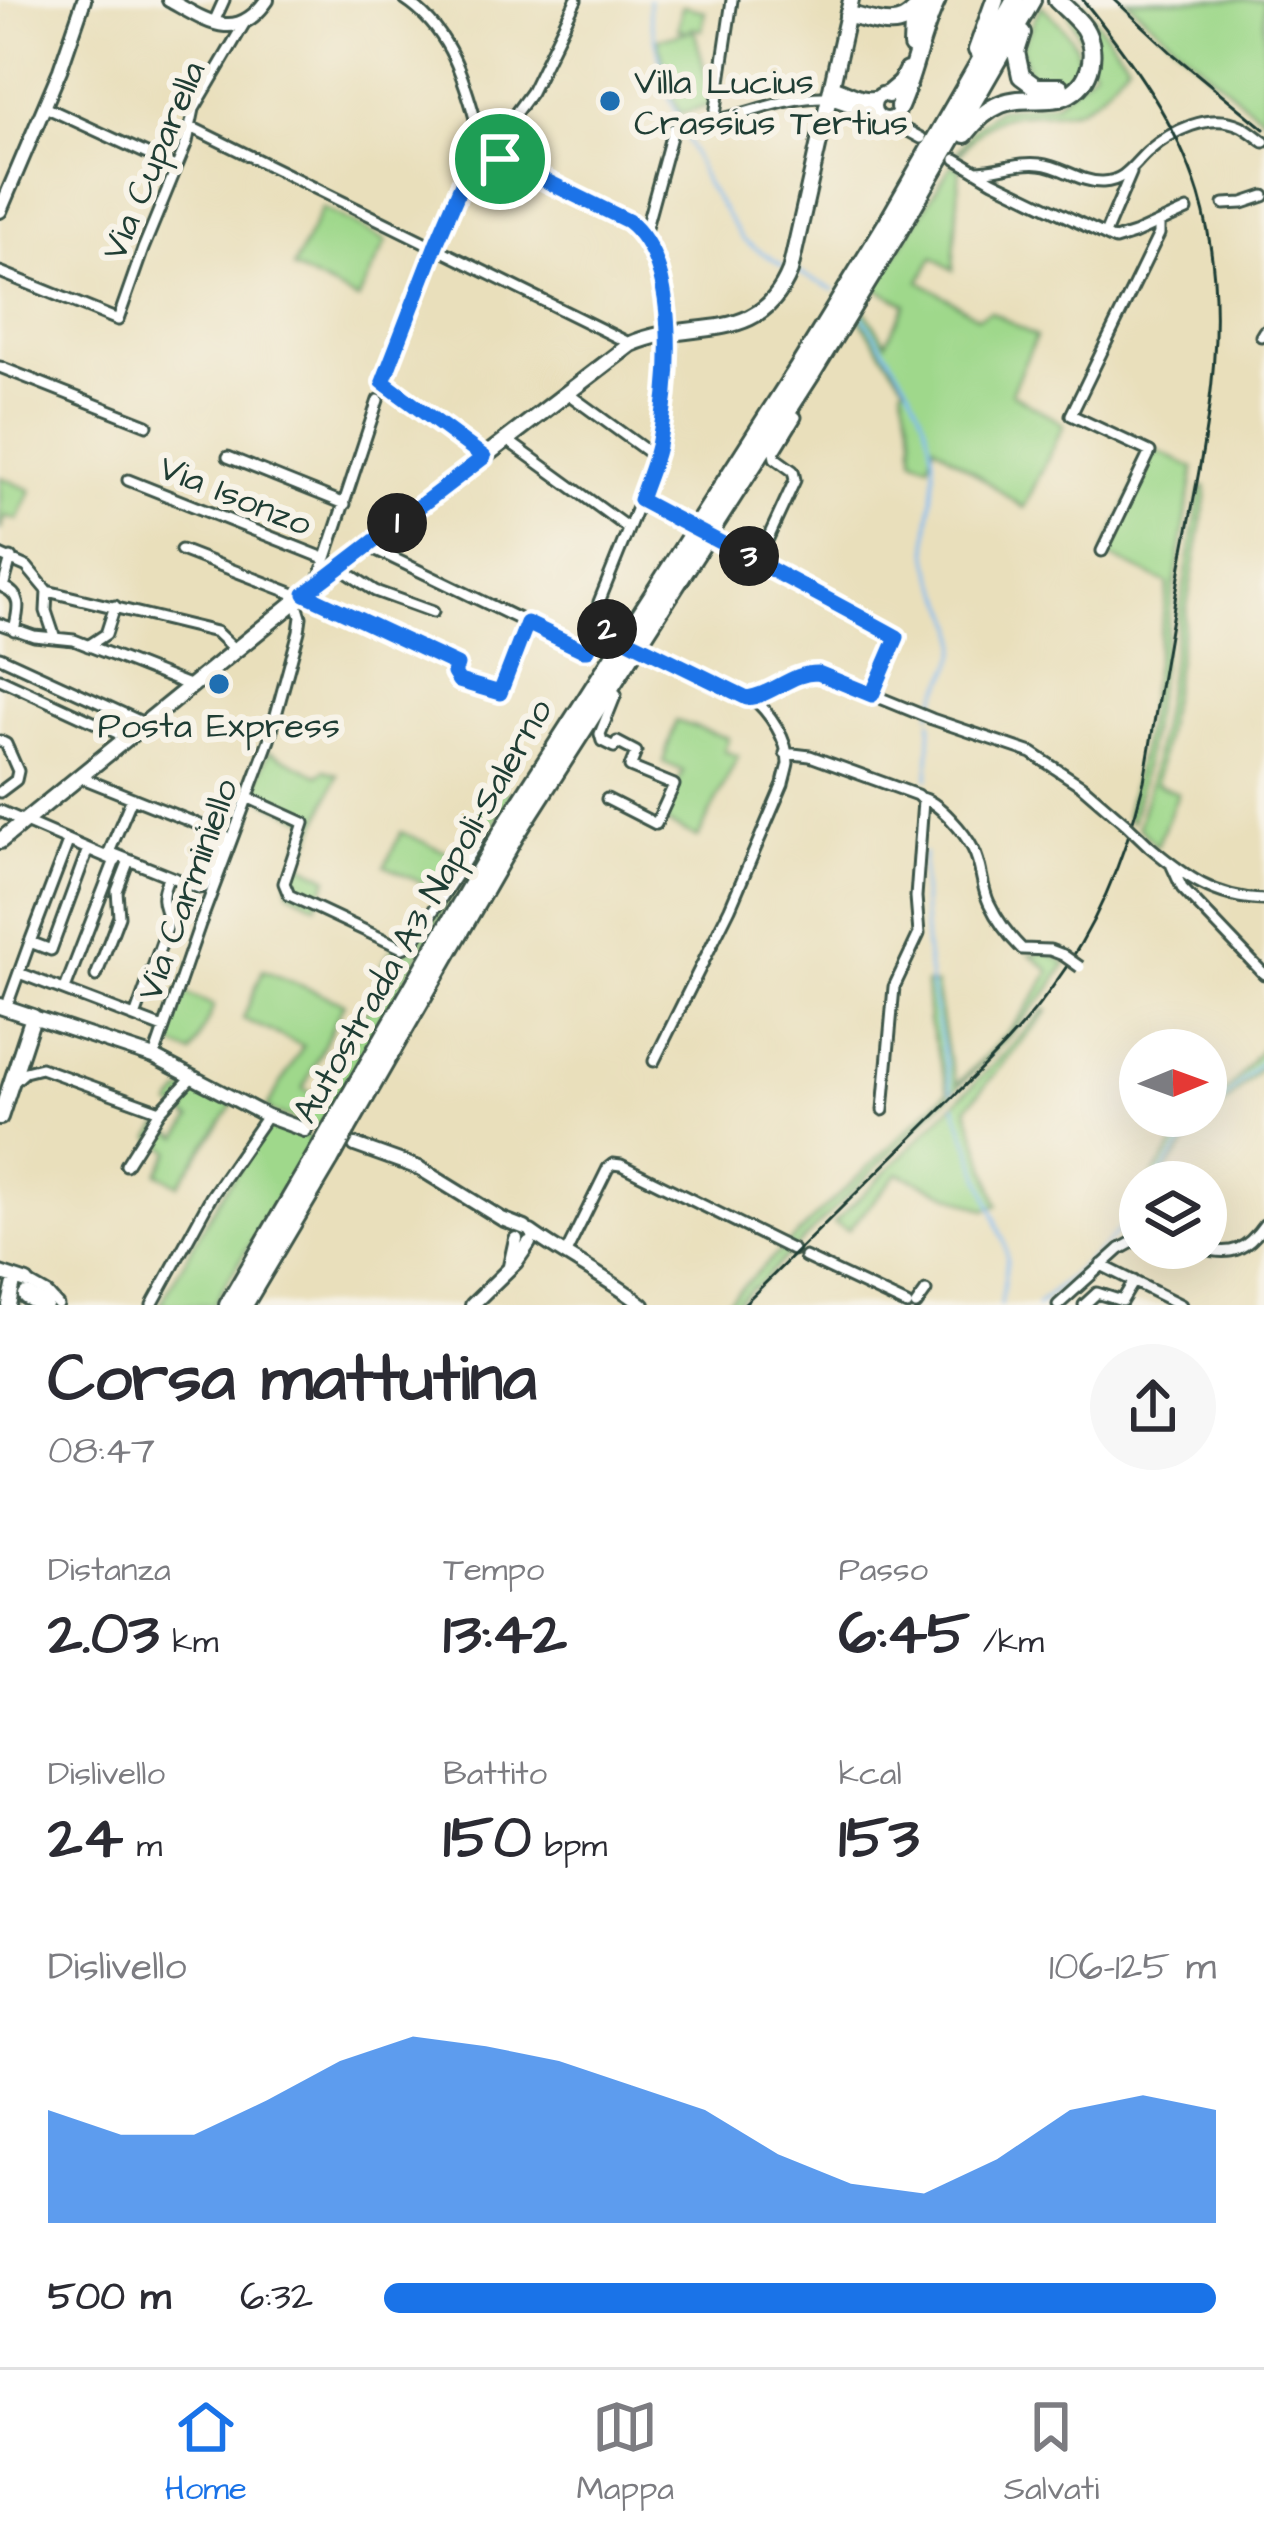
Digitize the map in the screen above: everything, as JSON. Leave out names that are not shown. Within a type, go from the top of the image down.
[{"type":"highway","points":[[888,107],[907,71],[921,0]]},
{"type":"highway","points":[[849,7],[894,25],[908,19],[921,0]]},
{"type":"highway","points":[[888,107],[915,70],[926,22],[937,0]]},
{"type":"highway","points":[[923,161],[974,57],[995,0]]},
{"type":"highway","name":"Autostrada A3 Napoli-Salerno","points":[[345,1133],[438,939],[521,798],[800,365],[1016,0]]},
{"type":"highway","points":[[1044,1],[1076,36],[1081,58],[1067,84],[1044,89],[1021,76],[1016,59],[1021,35],[1044,1]]},
{"type":"highway","points":[[897,233],[916,212],[957,145],[989,109],[1012,100],[1066,96],[1083,82],[1091,64],[1090,44],[1080,23],[1044,1]]},
{"type":"highway","name":"Autostrada A3 Napoli-Salerno","points":[[223,1305],[262,1236],[345,1133],[515,836],[1044,1]]},
{"type":"highway","name":"Autostrada A3 Napoli-Salerno","points":[[244,1305],[323,1156]]},
{"type":"main road","points":[[0,211],[84,0]]},
{"type":"main road","points":[[169,0],[214,22],[234,26],[256,16],[267,0]]},
{"type":"main road","points":[[0,841],[305,594],[631,344],[760,314],[777,297],[790,271],[849,7]]},
{"type":"main road","points":[[829,92],[888,107]]},
{"type":"main road","points":[[5,1003],[33,1017],[157,1050],[193,1076],[304,1130]]},
{"type":"main road","points":[[0,1117],[33,1017]]},
{"type":"main road","points":[[345,1133],[419,1168],[643,1305]]},
{"type":"main road","points":[[472,1305],[510,1267],[524,1236]]},
{"type":"main road","points":[[0,1273],[22,1295]]},
{"type":"street","points":[[214,22],[224,0]]},
{"type":"street","points":[[487,152],[531,92],[576,0]]},
{"type":"street","points":[[714,122],[732,0]]},
{"type":"street","points":[[368,546],[588,650],[599,602],[655,457],[662,414],[668,334],[665,292],[644,235],[628,221],[487,152],[446,40],[413,2]]},
{"type":"street","name":"Via Cuparella","points":[[0,272],[118,320],[194,109],[244,25]]},
{"type":"street","points":[[686,124],[714,122],[829,92]]},
{"type":"street","points":[[45,107],[176,167]]},
{"type":"street","points":[[888,107],[904,129],[921,138]]},
{"type":"street","points":[[1105,234],[1132,170],[1162,141],[1202,122],[1229,122],[1264,142]]},
{"type":"street","points":[[190,128],[631,344]]},
{"type":"street","points":[[644,235],[673,129]]},
{"type":"street","points":[[480,141],[383,382],[484,457]]},
{"type":"street","points":[[956,159],[1114,239],[1187,210]]},
{"type":"street","points":[[976,171],[1041,164],[1105,182],[1132,170]]},
{"type":"street","points":[[1224,204],[1264,196]]},
{"type":"street","points":[[1102,550],[1150,452],[1071,415],[1159,234],[1159,224]]},
{"type":"street","points":[[0,367],[147,425]]},
{"type":"street","points":[[567,393],[655,457]]},
{"type":"street","name":"Via Carminiello","points":[[157,1050],[272,734],[305,594],[345,504],[378,400]]},
{"type":"street","points":[[758,560],[795,480],[793,471],[774,453],[796,417]]},
{"type":"street","points":[[506,440],[628,528]]},
{"type":"street","points":[[228,457],[345,504]]},
{"type":"street","name":"Via Isonzo","points":[[128,480],[324,558]]},
{"type":"street","points":[[640,500],[897,637],[872,695]]},
{"type":"street","points":[[181,550],[305,594],[457,665],[454,673],[459,681],[500,693],[527,623]]},
{"type":"street","points":[[14,629],[19,602],[2,588],[5,556],[27,567],[47,591],[216,632],[235,650]]},
{"type":"street","points":[[340,568],[375,591],[433,612]]},
{"type":"street","points":[[47,591],[46,611],[55,638]]},
{"type":"street","points":[[88,646],[106,634],[115,606]]},
{"type":"street","points":[[0,624],[88,646],[191,686]]},
{"type":"street","points":[[596,626],[651,649],[738,696],[752,698],[809,672],[818,673],[1032,753],[1082,787],[1186,877],[1208,888],[1264,900]]},
{"type":"street","points":[[607,800],[656,824],[674,784],[630,766],[636,752],[617,742],[614,747],[606,745],[600,734],[612,700],[636,662],[651,649]]},
{"type":"street","points":[[0,657],[146,724]]},
{"type":"street","points":[[0,679],[128,738]]},
{"type":"street","points":[[654,1061],[730,908],[788,764],[769,715],[752,698]]},
{"type":"street","points":[[0,741],[18,771],[16,780],[0,792]]},
{"type":"street","points":[[785,753],[810,756],[936,803],[972,847],[986,898],[1015,942],[1022,949],[1050,950],[1080,967]]},
{"type":"street","points":[[0,811],[68,842],[204,887],[225,835],[80,777]]},
{"type":"street","points":[[65,989],[132,798]]},
{"type":"street","points":[[249,798],[304,823],[284,884],[289,895],[402,948],[412,944],[476,844],[482,829],[476,821]]},
{"type":"street","points":[[883,1110],[894,987],[919,934],[921,798]]},
{"type":"street","points":[[5,1003],[68,842]]},
{"type":"street","points":[[30,942],[51,950],[88,849]]},
{"type":"street","points":[[110,856],[210,898]]},
{"type":"street","points":[[1171,864],[1181,888],[1264,974]]},
{"type":"street","points":[[96,976],[119,916],[117,891],[127,865]]},
{"type":"street","points":[[135,1017],[169,920],[161,902],[167,881]]},
{"type":"street","points":[[19,973],[164,1028]]},
{"type":"street","points":[[11,1088],[25,1072],[40,1068],[160,1111]]},
{"type":"street","points":[[126,1165],[160,1111],[193,1076]]},
{"type":"street","points":[[152,1305],[211,1197],[267,1116]]},
{"type":"street","points":[[565,1255],[613,1164],[794,1250]]},
{"type":"street","points":[[1227,1253],[1239,1250],[1264,1225]]},
{"type":"street","points":[[1058,1305],[1119,1251]]},
{"type":"street","points":[[805,1257],[912,1305],[926,1291]]},
{"type":"street","points":[[1101,1265],[1181,1305]]},
{"type":"street","points":[[1084,1305],[1097,1293],[1122,1301],[1134,1282]]},
{"type":"street","points":[[22,1295],[48,1294],[58,1305]]},
{"type":"green space","points":[[1063,0],[1080,0],[1128,62],[1087,104],[1069,111],[999,119],[957,153],[973,129],[998,109],[1055,103],[1094,70]]},
{"type":"green space","points":[[1126,0],[1264,0],[1264,118],[1244,103]]},
{"type":"green space","points":[[1041,5],[1068,33],[1078,54],[1071,75],[1058,84],[1031,81],[1021,48]]},
{"type":"green space","points":[[682,6],[705,11],[702,30],[691,30],[712,105],[680,113],[658,39],[688,32],[678,29]]},
{"type":"green space","points":[[952,164],[960,168],[953,270],[933,257],[920,281],[978,317],[990,311],[1036,337],[1011,393],[1064,424],[1024,508],[934,444],[929,464],[913,458],[905,385],[856,314],[862,307],[886,342],[906,304],[875,288]]},
{"type":"green space","points":[[322,208],[387,241],[358,300],[293,268]]},
{"type":"green space","points":[[1153,449],[1194,468],[1132,822],[1126,816],[1168,584],[1104,553]]},
{"type":"green space","points":[[0,477],[31,490],[18,520],[6,516],[0,531]]},
{"type":"green space","points":[[1201,487],[1206,487],[1206,498],[1156,784],[1178,793],[1157,846],[1138,827],[1150,783]]},
{"type":"green space","points":[[676,721],[728,738],[724,751],[738,756],[698,838],[661,820],[683,771],[663,762]]},
{"type":"green space","points":[[269,751],[318,775],[325,770],[338,775],[301,863],[328,878],[316,905],[289,891],[288,881],[309,821],[266,801],[254,790]]},
{"type":"green space","points":[[494,786],[511,794],[320,1127],[275,1113],[267,1107],[303,1046],[243,1019],[263,970],[344,1003],[303,1089],[317,1095],[353,1040],[381,979],[376,976],[393,947],[411,951],[484,838],[486,828],[478,816]]},
{"type":"green space","points":[[401,832],[460,858],[440,891],[385,866]]},
{"type":"green space","points":[[1049,953],[1066,963],[1005,1041],[754,1288],[733,1305],[723,1305],[948,1091],[929,1022],[926,984],[936,985],[957,1084],[1008,1031],[1050,971],[1030,954]]},
{"type":"green space","points":[[179,990],[214,1006],[192,1054],[163,1037]]},
{"type":"green space","points":[[1048,1011],[967,1107],[998,1205],[986,1210],[898,1173],[848,1230],[834,1223],[1011,1047]]},
{"type":"green space","points":[[1264,1045],[1264,1063],[1227,1103],[1227,1090]]},
{"type":"green space","points":[[197,1086],[233,1105],[178,1185],[158,1173],[171,1151],[151,1138],[159,1126],[179,1137],[191,1119],[171,1105],[181,1093]]},
{"type":"green space","points":[[269,1124],[314,1139],[213,1305],[160,1305],[217,1202]]},
{"type":"green space","points":[[1182,1137],[1194,1137],[1173,1161],[1163,1161]]},
{"type":"waterway","points":[[649,0],[667,91],[706,184],[743,240],[783,266]]},
{"type":"waterway","points":[[798,272],[834,290]]},
{"type":"waterway","points":[[861,314],[910,389],[932,451],[929,556],[955,622],[958,644],[931,713]]},
{"type":"waterway","points":[[928,778],[931,721]]},
{"type":"waterway","points":[[924,853],[929,973],[952,1092]]},
{"type":"waterway","points":[[1170,1161],[1264,1058]]},
{"type":"waterway","points":[[955,1105],[1004,1243],[1007,1259],[1001,1305]]},
{"type":"waterway","points":[[1037,1305],[1119,1229]]},
{"type":"railway","points":[[743,1305],[1039,1006],[1096,915],[1119,863],[1144,781],[1206,427],[1215,287],[1199,195],[1178,142],[1135,68],[1083,0]]},
{"type":"railway","points":[[1115,0],[1264,129]]},
{"type":"place","name":"Villa Lucius Crassius Tertius","points":[[610,101]]},
{"type":"place","name":"Posta Express","points":[[219,684]]},
{"type":"route","points":[[480,141],[500,159],[628,221],[644,235],[665,292],[669,340],[658,447],[640,500],[897,637],[872,695],[809,672],[763,696],[747,698],[608,630],[596,626],[592,643],[583,650],[527,623],[500,693],[459,681],[454,673],[457,665],[305,594],[484,457],[383,382],[476,146],[480,141]]}]
